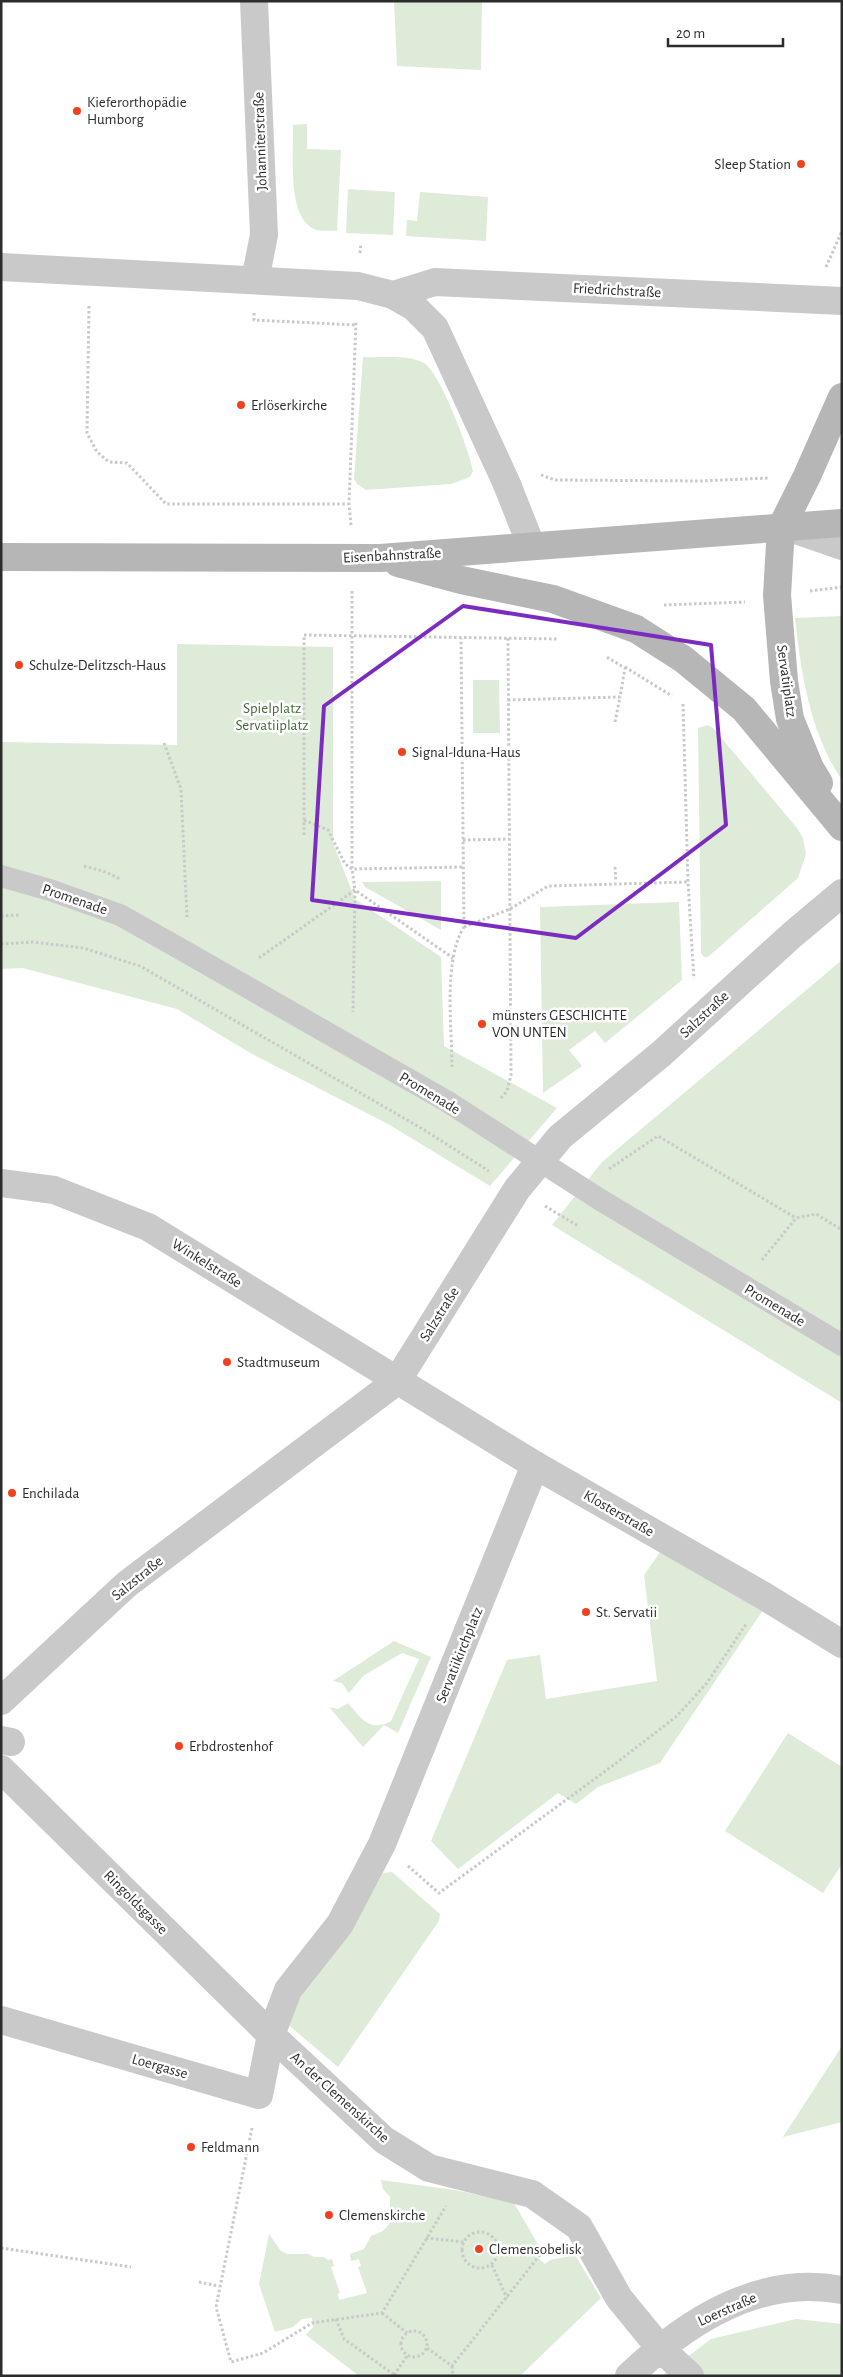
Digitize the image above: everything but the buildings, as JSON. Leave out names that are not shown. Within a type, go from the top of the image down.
[{"type":"main road","points":[[781,528],[808,476],[842,397]]},
{"type":"main road","name":"Eisenbahnstraße","points":[[1,557],[367,558],[842,523]]},
{"type":"main road","name":"Servatiiplatz","points":[[781,528],[777,595],[784,681],[790,719],[810,768],[842,825]]},
{"type":"main road","points":[[367,558],[553,599],[636,629],[683,659],[744,710],[842,825]]},
{"type":"street","name":"Johanniterstraße","points":[[254,1],[264,235],[255,280]]},
{"type":"street","points":[[1,267],[358,286],[393,295],[414,307],[435,328],[506,482],[531,545]]},
{"type":"street","name":"Friedrichstraße","points":[[393,295],[435,282],[842,301]]},
{"type":"street","name":"Salzstraße","points":[[1,1701],[127,1584],[397,1382],[517,1189],[538,1161],[560,1138],[661,1054],[711,1007],[842,893]]},
{"type":"street","name":"Winkelstraße","points":[[1,1183],[54,1190],[148,1226],[397,1382]]},
{"type":"street","name":"Klosterstraße","points":[[397,1382],[535,1465],[764,1596],[842,1644]]},
{"type":"street","name":"Servatiikirchplatz","points":[[271,2035],[288,1990],[340,1924],[382,1844],[535,1465]]},
{"type":"street","name":"Ringoldsgasse","points":[[1,1769],[271,2035]]},
{"type":"street","name":"Loergasse","points":[[1,2020],[259,2095]]},
{"type":"street","points":[[259,2095],[271,2035]]},
{"type":"street","name":"An der Clemenskirche","points":[[271,2035],[384,2140],[429,2168],[532,2194],[579,2227],[619,2298],[659,2347],[690,2376]]},
{"type":"street","name":"Loerstraße","points":[[629,2376],[659,2347],[700,2319],[751,2296],[791,2288],[842,2290]]},
{"type":"lane","points":[[781,528],[842,548]]},
{"type":"lane","name":"Promenade","points":[[1,876],[50,890],[120,915],[448,1102],[587,1192],[842,1345]]},
{"type":"path","points":[[352,1047],[355,890],[352,870],[351,614],[367,558],[349,504],[361,243]]},
{"type":"path","points":[[89,271],[87,433],[97,452],[109,462],[127,463],[166,504],[349,504]]},
{"type":"path","points":[[539,475],[555,480],[690,481],[808,476]]},
{"type":"path","points":[[304,835],[304,635],[558,639]]},
{"type":"path","points":[[448,1102],[452,1090],[453,958],[457,938],[464,927],[461,638]]},
{"type":"path","points":[[464,1155],[483,1124],[507,1091],[512,1076],[508,638]]},
{"type":"path","points":[[601,654],[684,704],[688,882],[694,984],[711,1007]]},
{"type":"path","points":[[615,722],[625,668]]},
{"type":"path","points":[[508,700],[620,697]]},
{"type":"path","points":[[164,743],[181,789],[187,918]]},
{"type":"path","points":[[304,820],[328,830],[345,864],[352,870],[463,867]]},
{"type":"path","points":[[463,840],[509,839]]},
{"type":"path","points":[[615,867],[616,882]]},
{"type":"path","points":[[464,927],[510,908],[548,886],[616,882],[688,882]]},
{"type":"path","points":[[355,890],[453,958]]},
{"type":"path","points":[[231,977],[355,890]]},
{"type":"path","points":[[1,944],[33,942],[82,948],[140,966],[421,1128],[584,1229]]},
{"type":"path","points":[[568,1220],[587,1192],[608,1169],[658,1136],[796,1218]]},
{"type":"path","points":[[761,1262],[796,1218],[816,1214],[842,1230]]},
{"type":"path","points":[[382,1844],[439,1893],[604,1773],[677,1716],[707,1683],[764,1596]]},
{"type":"path","points":[[259,2095],[216,2307],[231,2362],[263,2353],[312,2323],[336,2319],[382,2312],[407,2333]]},
{"type":"path","points":[[382,2312],[455,2190],[458,2175]]},
{"type":"path","points":[[453,2376],[452,2366],[538,2259],[566,2218]]},
{"type":"path","points":[[492,2264],[480,2268],[470,2265],[463,2254],[464,2242],[472,2234],[478,2232],[490,2234],[498,2244],[498,2250],[492,2264],[507,2298]]},
{"type":"path","points":[[426,2238],[464,2242]]},
{"type":"path","points":[[1,2248],[131,2267]]},
{"type":"path","points":[[199,2282],[219,2286]]},
{"type":"path","points":[[336,2319],[344,2339],[395,2375],[407,2356]]},
{"type":"path","points":[[427,2348],[417,2357],[407,2356],[401,2349],[400,2344],[403,2336],[416,2331],[424,2335],[427,2348],[452,2366]]},
{"type":"highlighted area","points":[[463,606],[711,645],[726,825],[576,938],[312,900],[324,706]]},
{"type":"green space","points":[[394,1],[482,1],[481,70],[397,66]]},
{"type":"green space","points":[[307,124],[307,149],[341,150],[337,231],[314,229],[305,222],[295,197],[293,182],[293,125]]},
{"type":"green space","points":[[348,189],[395,192],[393,235],[346,233]]},
{"type":"green space","points":[[420,192],[488,197],[486,241],[406,236],[407,220],[417,221]]},
{"type":"green space","points":[[363,357],[410,358],[424,363],[431,369],[446,396],[466,447],[473,471],[470,477],[451,484],[366,490],[357,484],[354,479]]},
{"type":"green space","points":[[842,616],[842,780],[822,743],[815,723],[800,660],[795,618]]},
{"type":"green space","name":"Spielplatz Servatiiplatz","points":[[177,644],[333,647],[333,843],[355,899],[441,957],[444,1046],[557,1108],[490,1186],[388,1124],[252,1054],[177,1009],[23,968],[1,969],[1,742],[177,745]]},
{"type":"green space","points":[[473,680],[499,680],[500,733],[473,733]]},
{"type":"green space","points":[[708,725],[714,729],[797,828],[803,838],[806,854],[798,878],[708,957],[704,957],[701,953],[698,728]]},
{"type":"green space","points":[[441,881],[441,930],[365,887],[362,882]]},
{"type":"green space","points":[[679,902],[682,980],[605,1043],[595,1031],[569,1050],[582,1066],[543,1093],[540,907]]},
{"type":"green space","points":[[842,960],[842,1403],[552,1225],[602,1162]]},
{"type":"green space","points":[[661,1551],[763,1610],[660,1763],[598,1787],[576,1804],[558,1793],[458,1869],[431,1841],[507,1660],[540,1655],[546,1699],[657,1681],[644,1575]]},
{"type":"green space","points":[[394,1641],[431,1657],[398,1733],[384,1725],[363,1747],[329,1707],[338,1709],[348,1703],[362,1718],[372,1725],[391,1721],[419,1659],[402,1653],[363,1676],[349,1693],[342,1683],[333,1681]]},
{"type":"green space","points":[[788,1733],[842,1767],[842,1864],[823,1893],[725,1831]]},
{"type":"green space","points":[[392,1872],[440,1914],[439,1921],[338,2067],[284,2021],[310,1973],[369,1897],[383,1873]]},
{"type":"green space","points":[[842,2046],[842,2122],[783,2137]]},
{"type":"green space","points":[[381,2180],[455,2190],[514,2203],[540,2248],[535,2255],[545,2264],[550,2260],[575,2255],[601,2298],[520,2376],[359,2376],[306,2335],[313,2327],[312,2318],[302,2319],[293,2327],[275,2332],[259,2284],[269,2234],[281,2251],[288,2254],[308,2254],[314,2257],[324,2257],[328,2260],[332,2259],[334,2266],[331,2267],[340,2293],[338,2294],[339,2300],[367,2293],[358,2267],[361,2266],[359,2259],[351,2261],[350,2254],[364,2249],[371,2236],[383,2231],[390,2223],[390,2197],[383,2189]]},
{"type":"green space","points":[[796,2319],[842,2324],[842,2376],[662,2376],[711,2339]]},
{"type":"place","name":"Kieferorthopädie Humborg","points":[[77,111]]},
{"type":"place","name":"Sleep Station","points":[[801,164]]},
{"type":"place","name":"Erlöserkirche","points":[[241,405]]},
{"type":"place","name":"Schulze-Delitzsch-Haus","points":[[19,665]]},
{"type":"place","name":"Signal-Iduna-Haus","points":[[402,752]]},
{"type":"place","name":"münsters GESCHICHTE VON UNTEN","points":[[482,1024]]},
{"type":"place","name":"Stadtmuseum","points":[[227,1362]]},
{"type":"place","name":"Enchilada","points":[[12,1493]]},
{"type":"place","name":"St. Servatii","points":[[586,1612]]},
{"type":"place","name":"Erbdrostenhof","points":[[179,1746]]},
{"type":"place","name":"Feldmann","points":[[191,2147]]},
{"type":"place","name":"Clemenskirche","points":[[329,2215]]},
{"type":"place","name":"Clemensobelisk","points":[[479,2249]]}]
